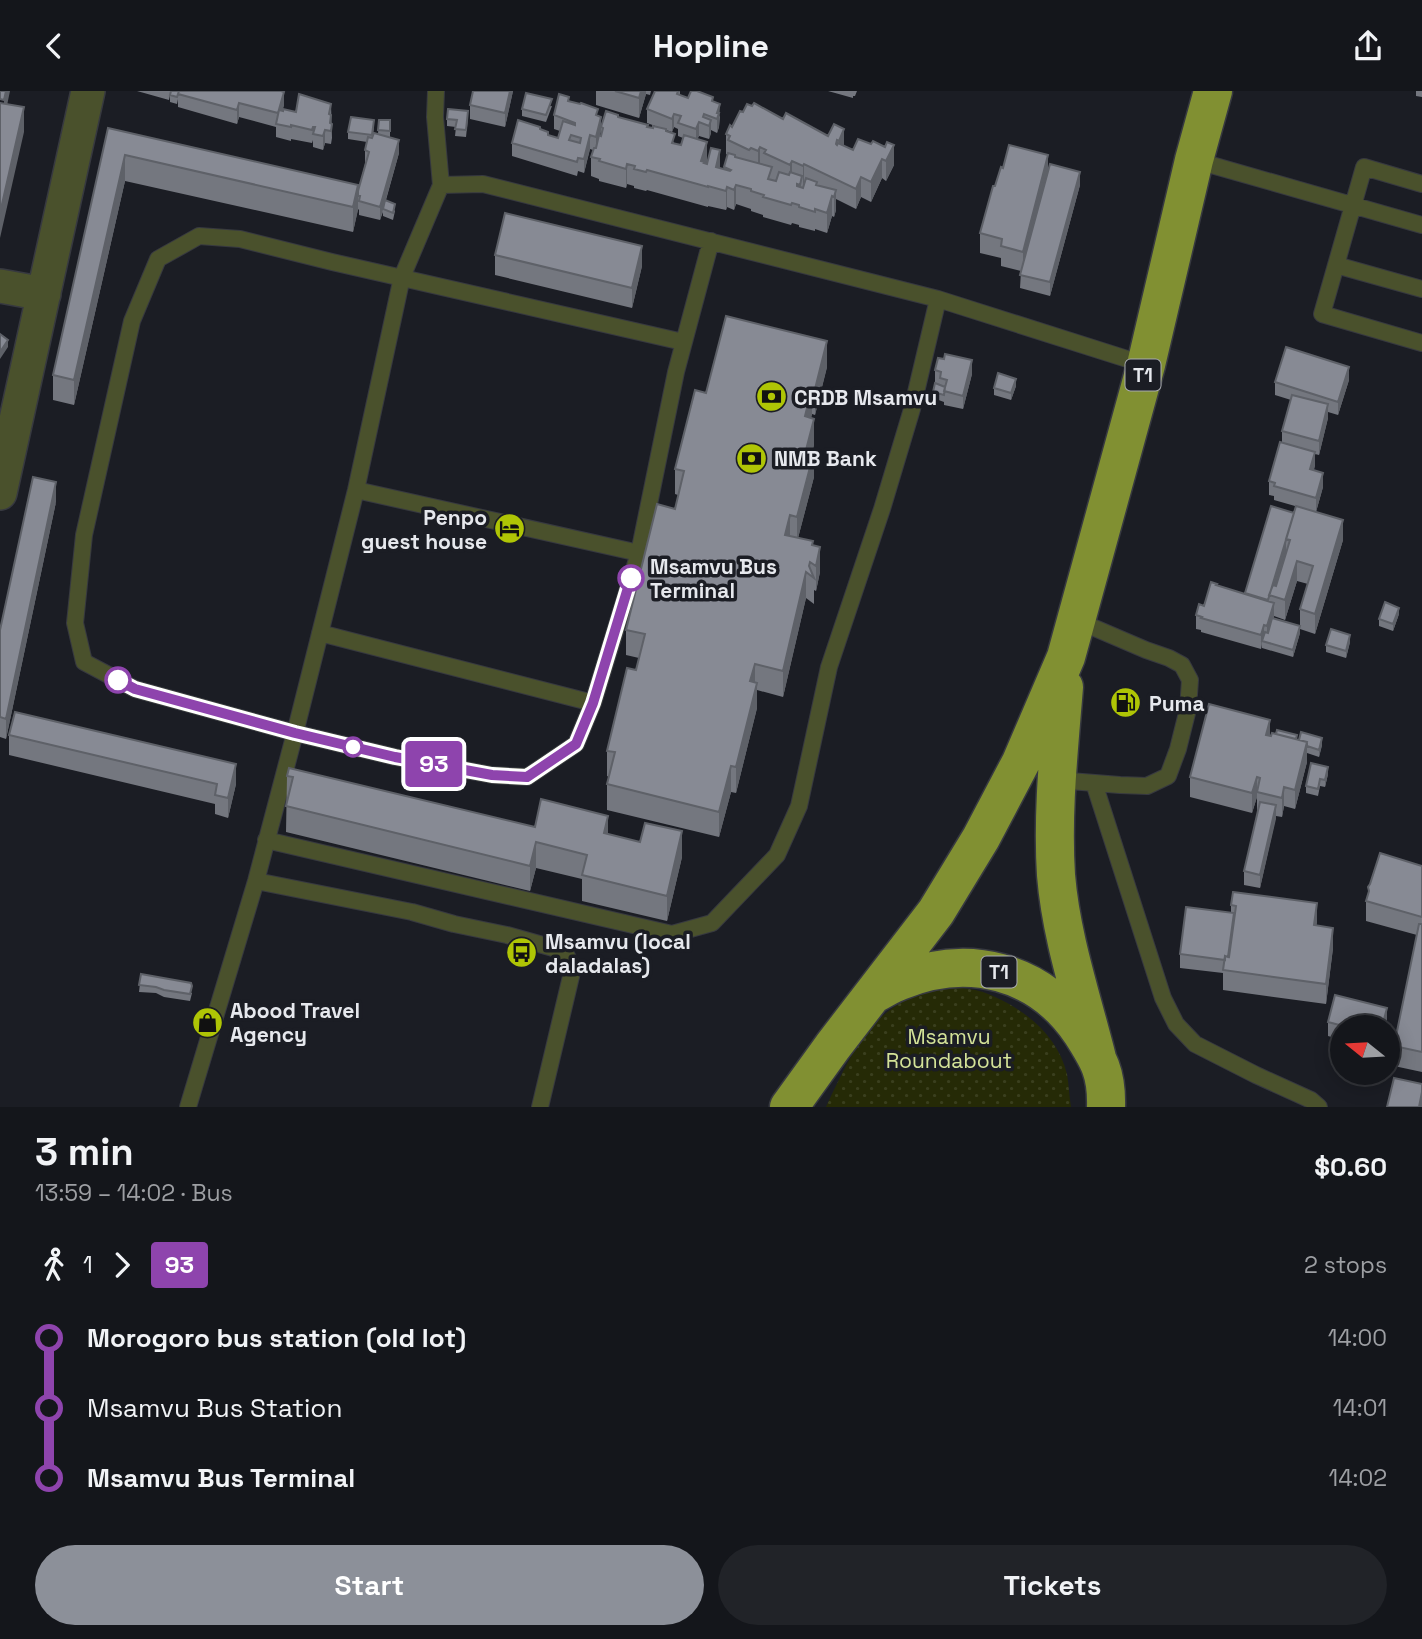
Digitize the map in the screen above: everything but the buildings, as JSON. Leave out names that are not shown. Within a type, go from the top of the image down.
[{"type":"highway","name":"T1","points":[[802,1107],[833,1046],[936,912],[981,838],[1021,762],[1066,657],[1146,365],[1213,91]]},
{"type":"highway","name":"T1","points":[[1066,657],[1075,781],[1054,811],[1056,876],[1064,930],[1106,1087],[1105,1107]]},
{"type":"highway","name":"T1","points":[[871,996],[898,981],[925,972],[978,967],[997,972],[1024,982],[1055,1002],[1074,1022],[1097,1058]]},
{"type":"highway","points":[[789,1107],[833,1046]]},
{"type":"street","points":[[0,493],[88,91]]},
{"type":"street","points":[[0,286],[44,294]]},
{"type":"lane","points":[[188,1107],[256,881],[295,733],[356,489],[402,277],[441,185],[435,117],[436,91]]},
{"type":"lane","points":[[1194,160],[1422,226]]},
{"type":"lane","points":[[1422,184],[1364,167],[1322,314],[1422,343]]},
{"type":"lane","points":[[441,185],[483,184],[711,241],[938,299],[1146,365]]},
{"type":"lane","points":[[684,342],[240,239],[199,236],[158,260],[132,321],[84,535],[75,624],[84,662],[135,689],[295,733],[395,757],[492,775],[527,777],[576,744],[593,703],[639,553],[684,342],[711,241]]},
{"type":"lane","points":[[1336,265],[1422,289]]},
{"type":"lane","points":[[266,839],[672,934],[712,923],[777,855],[799,806],[829,667],[908,422],[938,299]]},
{"type":"lane","points":[[356,489],[639,553]]},
{"type":"lane","points":[[1076,620],[1169,657],[1182,665],[1191,680],[1188,709],[1168,776],[1147,786],[1075,781],[1163,998],[1176,1024],[1195,1044],[1311,1100],[1319,1107]]},
{"type":"lane","points":[[320,633],[593,703]]},
{"type":"lane","points":[[256,881],[412,912],[565,951],[573,968],[540,1107]]},
{"type":"green space","name":"Msamvu Roundabout","points":[[951,986],[979,991],[997,998],[1036,1023],[1062,1059],[1067,1074],[1071,1107],[826,1107],[858,1045],[880,1019],[913,997]]},
{"type":"bus line","name":"93","points":[[118,680],[135,689],[395,757],[492,775],[527,777],[576,744],[602,676],[631,578]]},
{"type":"place","name":"CRDB Msamvu","points":[[771,397]]},
{"type":"place","name":"NMB Bank","points":[[751,458]]},
{"type":"place","name":"Penpo guest house","points":[[510,529]]},
{"type":"place","name":"Msamvu Bus Terminal","points":[[631,578]]},
{"type":"place","name":"Puma","points":[[1126,703]]},
{"type":"place","name":"Msamvu (local daladalas)","points":[[522,953]]},
{"type":"place","name":"Abood Travel Agency","points":[[207,1022]]}]
